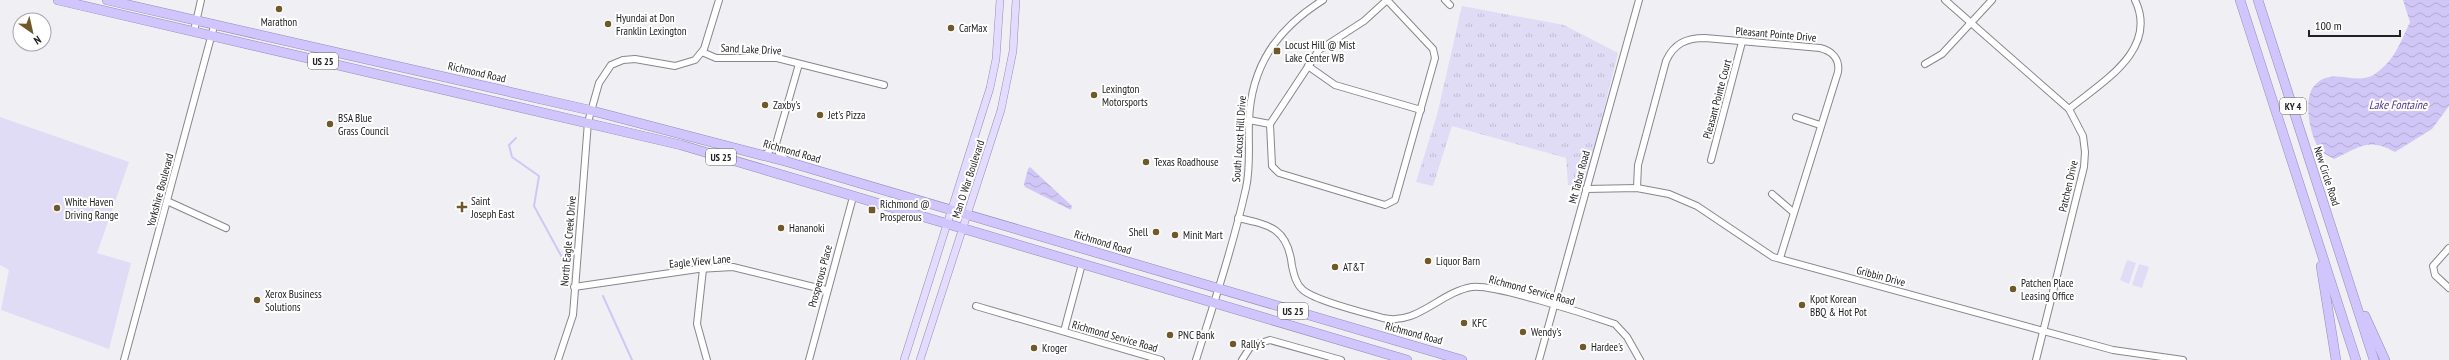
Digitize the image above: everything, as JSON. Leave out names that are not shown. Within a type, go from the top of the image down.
[{"type":"highway","name":"Richmond Road","points":[[58,0],[194,31],[213,30],[590,110],[788,162],[952,209],[1217,289],[1462,360]]},
{"type":"highway","name":"Richmond Road","points":[[107,0],[196,22],[213,30],[681,145],[1407,360]]},
{"type":"highway","name":"KY 4","points":[[2240,0],[2356,360]]},
{"type":"highway","name":"New Circle Road","points":[[2258,0],[2374,360]]},
{"type":"highway","points":[[2308,208],[2323,276],[2336,360]]},
{"type":"highway","points":[[2326,213],[2364,313],[2385,360]]},
{"type":"main road","name":"Man O War Boulevard","points":[[904,360],[948,225],[990,88],[997,52],[1000,0]]},
{"type":"main road","name":"Man O War Boulevard","points":[[920,360],[968,214],[1008,83],[1013,51],[1016,0]]},
{"type":"street","points":[[194,31],[201,0]]},
{"type":"street","points":[[702,52],[719,0]]},
{"type":"street","name":"South Locust Hill Drive","points":[[1196,360],[1238,218],[1248,173],[1249,120],[1255,83],[1271,47],[1293,21],[1323,0]]},
{"type":"street","points":[[1387,0],[1435,53],[1421,110],[1395,200],[1385,205],[1279,173],[1272,166],[1270,124],[1308,66],[1319,50],[1364,21],[1387,0]]},
{"type":"street","points":[[1445,0],[1450,5]]},
{"type":"street","name":"Mt Tabor Road","points":[[1539,360],[1639,0]]},
{"type":"street","name":"Patchen Drive","points":[[1945,0],[2069,109],[2083,136],[2085,159],[2036,360]]},
{"type":"street","points":[[1925,64],[1942,54],[1992,0]]},
{"type":"street","points":[[2069,109],[2123,65],[2134,52],[2141,26],[2136,0]]},
{"type":"street","name":"Yorkshire Boulevard","points":[[124,360],[213,30]]},
{"type":"street","name":"Pleasant Pointe Drive","points":[[1637,188],[1641,150],[1669,54],[1679,43],[1694,38],[1820,48],[1830,51],[1839,66],[1838,72],[1820,125],[1780,258]]},
{"type":"street","name":"Pleasant Pointe Court","points":[[1711,160],[1742,42]]},
{"type":"street","name":"North Eagle Creek Drive","points":[[558,360],[571,323],[588,122],[590,110],[603,75],[616,62],[635,59],[675,66],[695,60],[702,52]]},
{"type":"street","name":"Sand Lake Drive","points":[[702,52],[716,58],[764,57],[884,85]]},
{"type":"street","points":[[760,155],[766,154],[776,144],[799,64]]},
{"type":"street","points":[[1308,66],[1335,85],[1421,110]]},
{"type":"street","points":[[1796,117],[1820,125]]},
{"type":"street","points":[[1249,120],[1270,124]]},
{"type":"street","points":[[776,144],[781,158],[788,162]]},
{"type":"street","name":"Gribbin Drive","points":[[1586,189],[1637,188],[1655,191],[1684,200],[1761,250],[1780,258],[2043,331],[2130,353],[2183,360]]},
{"type":"street","points":[[1772,194],[1793,212]]},
{"type":"street","name":"Prosperous Place","points":[[809,360],[826,290],[853,197]]},
{"type":"street","points":[[167,201],[226,228]]},
{"type":"street","name":"Richmond Service Road","points":[[1238,218],[1261,224],[1279,232],[1288,246],[1294,276],[1303,290],[1318,298],[1384,318],[1406,319],[1451,293],[1480,286],[1554,306],[1618,326],[1628,337],[1640,360]]},
{"type":"street","points":[[2449,248],[2433,266],[2435,274],[2449,288]]},
{"type":"street","name":"Richmond Service Road","points":[[1064,331],[1082,264]]},
{"type":"street","name":"Eagle View Lane","points":[[574,287],[703,269],[733,267],[826,290]]},
{"type":"street","points":[[703,269],[697,324],[707,360]]},
{"type":"street","name":"Richmond Service Road","points":[[976,306],[1161,360]]},
{"type":"street","points":[[1242,360],[1252,346],[1270,340],[1340,360]]},
{"type":"green space","points":[[1462,6],[1564,25],[1618,53],[1585,185],[1581,188],[1568,185],[1566,158],[1452,126],[1433,186],[1416,182],[1437,115]]},
{"type":"green space","name":"White Haven Driving Range","points":[[0,117],[129,162],[97,253],[131,263],[109,349],[1,310],[9,270],[0,265]]},
{"type":"green space","points":[[2127,260],[2136,263],[2129,284],[2120,280]]},
{"type":"green space","points":[[2139,264],[2149,267],[2142,288],[2132,285]]},
{"type":"water","name":"Lake Fontaine","points":[[2403,0],[2449,0],[2449,106],[2432,129],[2395,152],[2378,145],[2371,144],[2364,145],[2334,159],[2321,151],[2314,137],[2308,108],[2311,91],[2315,85],[2329,77],[2360,79],[2375,74],[2382,69],[2396,51],[2410,22]]},
{"type":"water","points":[[1030,167],[1072,206],[1071,210],[1025,187],[1024,184],[1028,169]]},
{"type":"waterway","points":[[516,138],[509,145],[512,157],[539,176],[534,206],[564,261]]},
{"type":"waterway","points":[[603,296],[632,360]]},
{"type":"place","name":"Marathon","points":[[279,9]]},
{"type":"place","name":"Hyundai at Don Franklin Lexington","points":[[608,24]]},
{"type":"place","name":"CarMax","points":[[951,28]]},
{"type":"place","name":"Locust Hill @ Mist Lake Center WB","points":[[1277,51]]},
{"type":"place","name":"Lexington Motorsports","points":[[1094,95]]},
{"type":"place","name":"Zaxby's","points":[[765,105]]},
{"type":"place","name":"Jet's Pizza","points":[[820,115]]},
{"type":"place","name":"BSA Blue Grass Council","points":[[330,124]]},
{"type":"place","name":"Texas Roadhouse","points":[[1146,162]]},
{"type":"place","name":"Saint Joseph East","points":[[462,207]]},
{"type":"place","name":"White Haven Driving Range","points":[[57,208]]},
{"type":"place","name":"Richmond @ Prosperous","points":[[872,210]]},
{"type":"place","name":"Hananoki","points":[[781,228]]},
{"type":"place","name":"Shell","points":[[1156,232]]},
{"type":"place","name":"Minit Mart","points":[[1175,235]]},
{"type":"place","name":"Liquor Barn","points":[[1428,261]]},
{"type":"place","name":"AT&T","points":[[1335,267]]},
{"type":"place","name":"Patchen Place Leasing Office","points":[[2013,289]]},
{"type":"place","name":"Xerox Business Solutions","points":[[257,300]]},
{"type":"place","name":"Kpot Korean BBQ & Hot Pot","points":[[1802,305]]},
{"type":"place","name":"KFC","points":[[1464,323]]},
{"type":"place","name":"Wendy's","points":[[1523,332]]},
{"type":"place","name":"PNC Bank","points":[[1170,335]]},
{"type":"place","name":"Rally's","points":[[1233,344]]},
{"type":"place","name":"Hardee's","points":[[1583,347]]},
{"type":"place","name":"Kroger","points":[[1034,348]]}]
